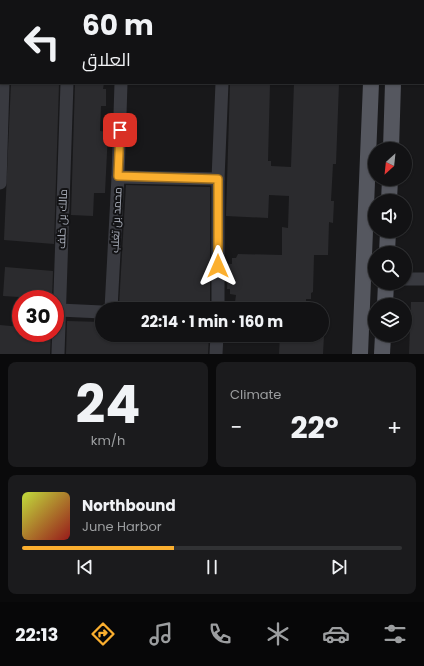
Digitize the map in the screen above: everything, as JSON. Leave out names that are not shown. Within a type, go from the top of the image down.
[{"type":"main road","points":[[360,354],[371,84]]},
{"type":"main road","points":[[391,142],[393,84]]},
{"type":"main road","points":[[382,354],[383,342]]},
{"type":"street","points":[[0,184],[3,84]]},
{"type":"street","name":"مالك بن خلف","points":[[61,290],[67,84]]},
{"type":"street","name":"محمد بن تغلب","points":[[111,302],[121,84]]},
{"type":"street","points":[[218,302],[218,179],[222,84]]},
{"type":"street","points":[[118,176],[218,179]]},
{"type":"street","points":[[412,279],[424,280]]},
{"type":"street","points":[[64,310],[95,312]]},
{"type":"street","name":"مالك بن خلف","points":[[58,354],[59,342]]},
{"type":"street","points":[[216,354],[217,342]]},
{"type":"building","points":[[11,84],[59,84],[54,244],[4,240]]},
{"type":"building","points":[[75,84],[104,84],[103,89],[106,89],[106,106],[101,106],[100,131],[108,132],[105,193],[94,193],[93,216],[71,215]]},
{"type":"building","points":[[230,84],[270,84],[268,161],[271,161],[271,166],[291,167],[294,84],[339,84],[336,164],[333,164],[331,201],[334,201],[333,223],[329,222],[328,255],[314,255],[313,292],[311,293],[311,299],[306,299],[306,302],[235,302],[236,295],[230,294],[230,289],[227,289],[228,264],[232,264],[232,258],[236,258],[238,254],[282,255],[282,227],[288,228],[289,196],[269,195],[268,218],[226,216]]},
{"type":"building","points":[[126,185],[210,187],[210,302],[119,302]]},
{"type":"building","points":[[5,267],[53,271],[52,290],[12,290],[12,297],[3,296]]},
{"type":"building","points":[[412,302],[424,302],[424,354],[409,354],[409,342],[412,342]]},
{"type":"building","points":[[67,321],[95,322],[95,342],[209,342],[208,354],[66,354]]},
{"type":"building","points":[[0,325],[12,326],[12,342],[51,342],[50,354],[0,354]]},
{"type":"building","points":[[280,342],[324,342],[323,354],[279,354]]},
{"type":"route","points":[[120,130],[118,176],[218,179],[218,266]]}]
